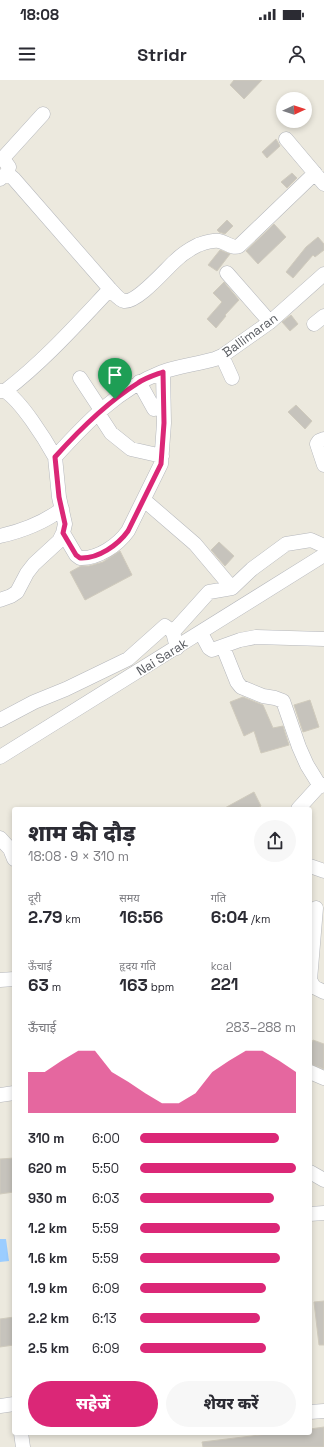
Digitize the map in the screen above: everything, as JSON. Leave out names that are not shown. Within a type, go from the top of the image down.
[{"type":"street","points":[[43,114],[4,157],[4,160],[9,167],[3,176],[110,290],[123,301],[129,301],[144,290],[175,260],[198,245],[218,241],[238,247],[315,173]]},
{"type":"street","points":[[286,139],[324,184]]},
{"type":"street","points":[[227,273],[270,322]]},
{"type":"street","name":"Ballimaran","points":[[55,457],[87,423],[139,382],[163,372],[215,360],[222,356],[270,322],[324,274]]},
{"type":"street","points":[[0,600],[17,592],[27,573],[34,564],[59,541],[65,524],[55,457],[46,440],[16,401],[2,391],[26,375],[110,290]]},
{"type":"street","points":[[222,356],[232,378]]},
{"type":"street","points":[[63,533],[76,555],[80,558],[87,558],[95,556],[122,540],[128,531],[161,464],[164,423],[163,372]]},
{"type":"street","points":[[80,378],[111,433],[131,449],[162,456]]},
{"type":"street","points":[[139,382],[154,409]]},
{"type":"street","points":[[324,439],[319,440],[317,444],[324,464]]},
{"type":"street","points":[[144,500],[195,544],[232,588]]},
{"type":"street","points":[[0,536],[26,529],[48,519],[62,509]]},
{"type":"street","points":[[173,632],[209,592],[232,588],[252,569],[286,544],[312,540],[324,546]]},
{"type":"street","name":"Nai Sarak","points":[[0,757],[324,555]]},
{"type":"street","points":[[0,720],[34,702],[66,689],[128,659],[165,626],[173,632],[177,648]]},
{"type":"street","points":[[201,633],[210,649],[215,650],[240,640],[256,637],[324,639]]},
{"type":"street","points":[[223,647],[237,682],[241,687],[263,696],[283,701],[299,748],[307,765],[322,785],[300,807]]},
{"type":"street","points":[[0,838],[10,849],[12,854]]},
{"type":"street","points":[[312,959],[317,908]]},
{"type":"street","points":[[0,980],[12,979]]},
{"type":"street","points":[[312,984],[314,987],[324,992]]},
{"type":"street","points":[[312,1073],[324,1078]]},
{"type":"street","points":[[0,1086],[12,1085]]},
{"type":"street","points":[[0,1095],[12,1093]]},
{"type":"street","points":[[312,1173],[324,1180]]},
{"type":"street","points":[[312,1214],[324,1213]]},
{"type":"street","points":[[0,1406],[12,1404]]},
{"type":"street","points":[[312,1412],[324,1412]]},
{"type":"street","points":[[21,1435],[23,1447]]},
{"type":"water","points":[[0,1239],[6,1239],[9,1261],[0,1262]]},
{"type":"building","points":[[234,80],[262,80],[244,99],[230,85]]},
{"type":"building","points":[[276,139],[280,146],[267,158],[262,152]]},
{"type":"building","points":[[292,173],[297,178],[287,188],[281,182]]},
{"type":"building","points":[[227,220],[233,226],[225,234],[219,232],[217,230]]},
{"type":"building","points":[[274,224],[286,237],[258,264],[246,251]]},
{"type":"building","points":[[318,237],[324,244],[324,250],[315,257],[313,255],[293,278],[286,272],[306,247]]},
{"type":"building","points":[[220,250],[230,254],[217,271],[208,265]]},
{"type":"building","points":[[224,282],[239,300],[225,315],[226,316],[216,328],[207,319],[222,302],[213,293]]},
{"type":"building","points":[[291,315],[298,324],[290,331],[282,322]]},
{"type":"building","points":[[296,405],[312,421],[305,429],[288,412]]},
{"type":"building","points":[[219,542],[234,556],[225,566],[211,550]]},
{"type":"building","points":[[120,551],[132,575],[85,600],[70,572],[81,566],[89,566],[103,562]]},
{"type":"building","points":[[243,697],[263,705],[273,728],[283,726],[289,745],[261,753],[254,731],[244,736],[230,702]]},
{"type":"building","points":[[310,700],[319,727],[303,732],[294,705]]},
{"type":"building","points":[[254,792],[261,806],[259,807],[227,807]]},
{"type":"building","points":[[313,1040],[324,1044],[324,1069],[312,1065]]},
{"type":"building","points":[[12,1158],[12,1192],[0,1194],[0,1159]]},
{"type":"building","points":[[324,1301],[324,1345],[319,1345],[314,1302]]},
{"type":"building","points":[[12,1317],[12,1345],[0,1347],[0,1319]]},
{"type":"building","points":[[324,1427],[324,1447],[203,1447],[202,1442],[260,1435],[312,1435],[312,1429]]},
{"type":"route","points":[[163,372],[164,423],[161,464],[144,500],[122,540],[95,556],[80,558],[76,555],[63,533],[65,524],[59,497],[55,457],[87,423],[115,399],[139,382],[163,372]]}]
